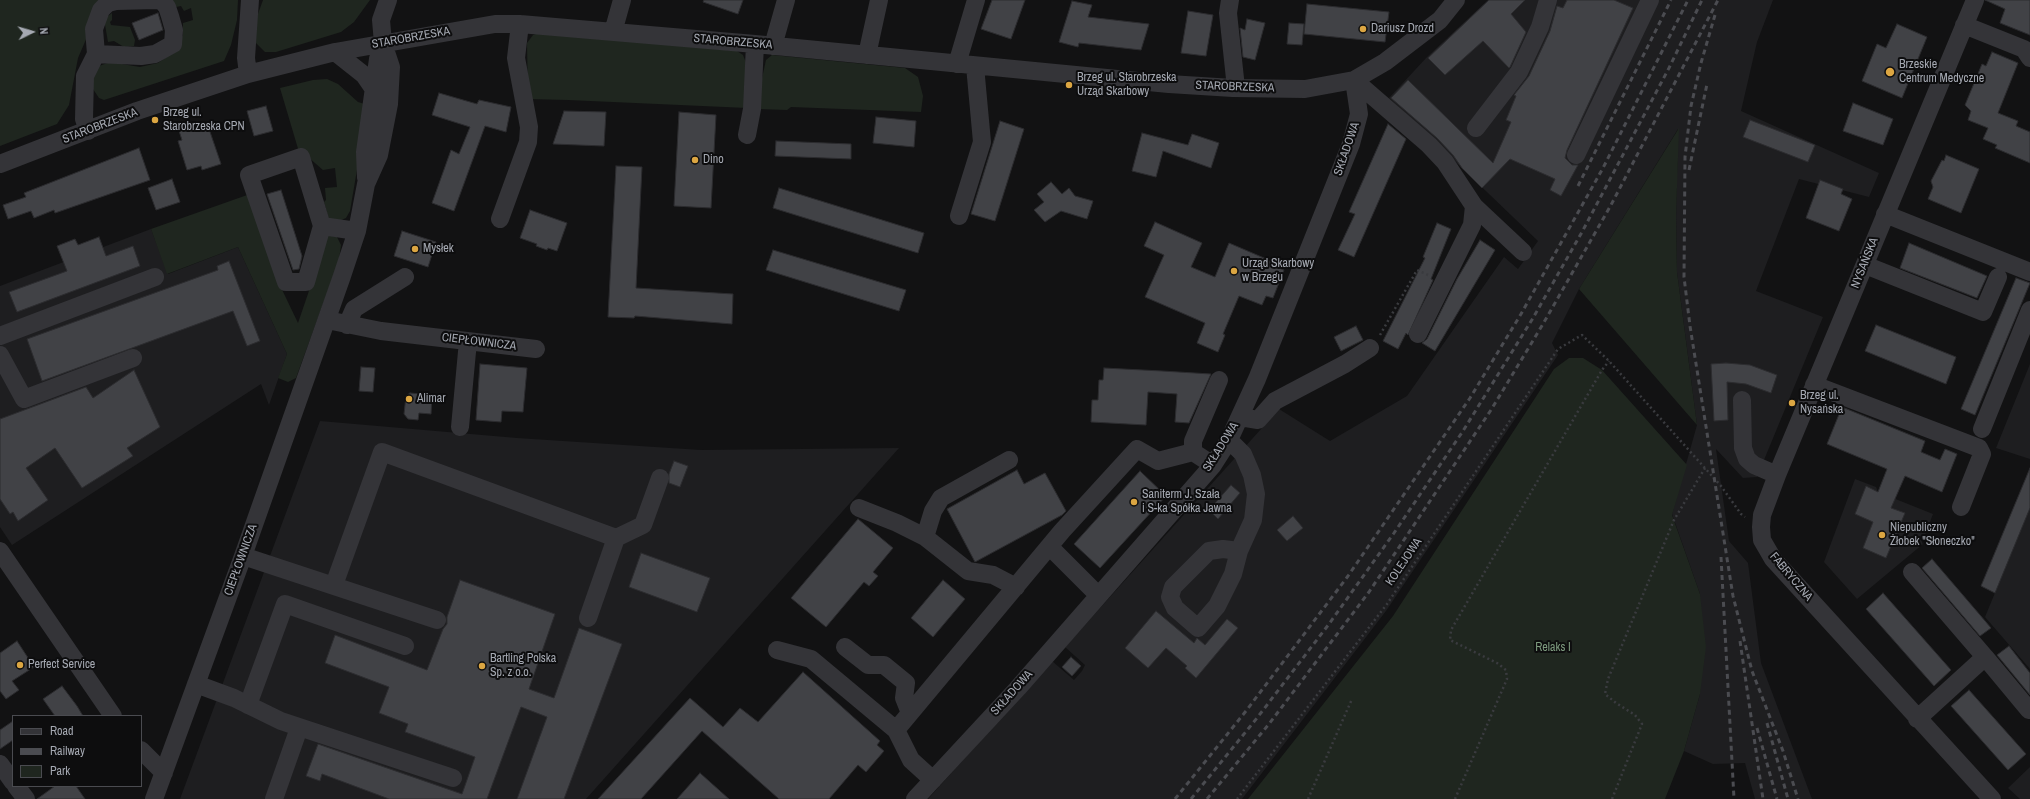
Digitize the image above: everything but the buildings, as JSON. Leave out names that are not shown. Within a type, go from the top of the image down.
[{"type":"street","points":[[88,131],[84,119],[85,76],[96,54],[94,29],[101,10],[108,4],[116,1],[157,0]]},
{"type":"street","points":[[96,54],[141,56],[155,54],[173,44],[174,30],[168,7],[161,0]]},
{"type":"street","points":[[248,74],[246,58],[250,0]]},
{"type":"street","points":[[384,43],[381,20],[388,0]]},
{"type":"street","points":[[613,32],[622,0]]},
{"type":"street","points":[[773,46],[786,0]]},
{"type":"street","points":[[867,55],[879,0]]},
{"type":"street","points":[[957,64],[976,0]]},
{"type":"street","points":[[1230,0],[1228,13],[1236,88]]},
{"type":"street","name":"STAROBRZESKA","points":[[0,164],[137,111],[248,74],[335,52],[495,24],[520,24],[755,44],[1169,84],[1236,88],[1305,89],[1354,80],[1385,62],[1440,20],[1456,0]]},
{"type":"street","points":[[1476,128],[1519,72],[1540,27],[1548,0]]},
{"type":"street","points":[[1576,155],[1650,0]]},
{"type":"street","points":[[1969,13],[2030,40]]},
{"type":"street","points":[[1969,13],[2024,49],[2030,58]]},
{"type":"street","name":"NYSAŃSKA","points":[[1761,527],[1762,515],[1777,475],[1969,13]]},
{"type":"street","points":[[500,219],[528,142],[529,127],[516,58],[520,24]]},
{"type":"street","name":"CIEPŁOWNICZA","points":[[366,184],[365,152],[375,91],[378,59],[384,43]]},
{"type":"street","name":"CIEPŁOWNICZA","points":[[154,799],[243,556],[357,231],[366,184],[379,154],[389,104],[391,67],[384,43]]},
{"type":"street","points":[[747,136],[752,109],[755,44]]},
{"type":"street","points":[[335,52],[364,75],[375,91]]},
{"type":"street","points":[[959,216],[982,142],[975,66]]},
{"type":"street","points":[[1354,80],[1429,145],[1445,162],[1474,206],[1523,252]]},
{"type":"street","name":"SKŁADOWA","points":[[915,799],[1018,688],[1213,465],[1229,440],[1257,380],[1351,144],[1359,114],[1354,80]]},
{"type":"street","points":[[301,157],[322,226],[306,282],[286,282],[249,175],[301,157]]},
{"type":"street","points":[[1418,334],[1472,225],[1474,206]]},
{"type":"street","points":[[1885,214],[2030,272]]},
{"type":"street","points":[[322,226],[357,231]]},
{"type":"street","points":[[1865,265],[1983,312],[1998,277]]},
{"type":"street","points":[[0,336],[155,277]]},
{"type":"street","points":[[347,325],[354,309],[405,277]]},
{"type":"street","points":[[1982,429],[2030,310]]},
{"type":"street","name":"CIEPŁOWNICZA","points":[[327,320],[347,325],[536,349]]},
{"type":"street","points":[[460,427],[468,341]]},
{"type":"street","points":[[1240,416],[1258,420],[1275,401],[1346,364],[1370,348]]},
{"type":"street","points":[[0,355],[24,399],[133,358]]},
{"type":"street","points":[[1193,452],[1193,441],[1220,380]]},
{"type":"street","points":[[1814,385],[1979,448],[1982,454],[1961,507]]},
{"type":"street","points":[[1742,400],[1743,448],[1747,458],[1754,465],[1777,475]]},
{"type":"street","points":[[1229,440],[1243,454],[1252,475],[1256,494],[1253,520],[1239,551]]},
{"type":"street","points":[[896,730],[1062,531],[1137,449],[1158,461],[1193,452],[1213,465]]},
{"type":"street","points":[[334,585],[382,452],[616,538]]},
{"type":"street","points":[[925,537],[933,511],[941,498],[1009,460]]},
{"type":"street","points":[[588,618],[616,538],[643,525],[660,478]]},
{"type":"street","points":[[859,508],[897,523],[925,537],[968,571],[993,575],[1016,587]]},
{"type":"street","name":"FABRYCZNA","points":[[1761,527],[1762,540],[1773,559],[1917,719],[1992,799]]},
{"type":"street","points":[[1050,547],[1098,595]]},
{"type":"street","points":[[0,551],[112,715]]},
{"type":"street","points":[[243,556],[437,620]]},
{"type":"street","points":[[1912,572],[2029,710]]},
{"type":"street","points":[[248,705],[285,604],[405,646]]},
{"type":"street","points":[[846,647],[868,665],[884,665],[906,682],[904,698],[910,713]]},
{"type":"street","points":[[777,650],[811,659],[896,730],[911,760],[933,780]]},
{"type":"street","points":[[1917,719],[1984,657]]},
{"type":"street","points":[[196,684],[299,728],[453,778]]},
{"type":"street","points":[[274,799],[299,728]]},
{"type":"street","points":[[142,751],[164,773]]},
{"type":"street","points":[[0,764],[12,781]]},
{"type":"street","points":[[17,787],[26,799]]},
{"type":"path","points":[[1370,348],[1387,326],[1417,270],[1443,282]]},
{"type":"path","name":"KOLEJOWA","points":[[1237,799],[1387,604],[1558,349],[1582,335],[1609,361]]},
{"type":"path","points":[[1455,799],[1507,679],[1506,670],[1497,663],[1450,640],[1451,630],[1602,370],[1609,361],[1721,486],[1741,514],[1761,527]]},
{"type":"path","points":[[1612,799],[1642,724],[1635,715],[1605,694],[1608,679],[1674,520],[1705,468]]},
{"type":"path","points":[[1308,799],[1352,699]]},
{"type":"shaded area","points":[[1488,0],[1773,0],[1757,42],[1741,111],[1879,173],[1869,197],[1799,179],[1756,291],[1823,317],[1757,477],[1743,478],[1716,449],[1729,541],[1748,563],[1761,663],[1812,799],[1755,799],[1745,763],[1713,764],[1684,751],[1700,694],[1700,594],[1672,514],[1697,425],[1677,272],[1676,217],[1678,129],[1579,289],[1552,343],[1558,355],[1386,611],[1242,799],[928,799],[1052,661],[1074,680],[1085,665],[1065,647],[1279,409],[1330,441],[1407,396],[1504,257],[1518,269],[1538,241],[1389,98],[1427,57]]},
{"type":"shaded area","points":[[151,229],[168,274],[238,247],[287,354],[269,405],[261,384],[12,545],[0,527],[0,286]]},
{"type":"shaded area","points":[[2030,364],[2030,459],[1996,448]]},
{"type":"shaded area","points":[[320,421],[517,438],[701,450],[899,448],[586,799],[180,799]]},
{"type":"shaded area","points":[[1855,479],[1876,487],[1878,492],[1933,514],[1922,543],[1923,544],[1857,599],[1824,562]]},
{"type":"shaded area","points":[[2030,508],[2030,669],[1985,617]]},
{"type":"shaded area","points":[[2030,767],[2030,799],[2020,799],[2008,788]]},
{"type":"green space","points":[[0,0],[103,0],[78,58],[69,105],[57,124],[0,146]]},
{"type":"green space","points":[[169,0],[238,0],[237,20],[231,45],[224,61],[104,100],[99,98],[93,89],[93,73],[99,66],[110,62],[140,67],[158,63],[175,51],[183,35],[183,23],[193,20],[191,8],[184,11],[181,6],[176,7]]},
{"type":"green space","points":[[263,0],[370,0],[354,22],[341,32],[276,52],[265,52],[256,43],[255,22]]},
{"type":"green space","points":[[112,13],[112,20],[110,22],[111,25],[130,27],[135,40],[134,46],[124,47],[114,41],[108,42],[104,19]]},
{"type":"green space","points":[[539,33],[737,51],[743,55],[747,65],[747,108],[528,99],[527,43],[533,35]]},
{"type":"green space","points":[[772,55],[905,68],[918,77],[923,96],[921,112],[791,107],[787,110],[758,109],[759,92],[766,60]]},
{"type":"green space","points":[[327,79],[338,84],[358,102],[368,105],[350,211],[346,218],[339,221],[329,220],[324,202],[326,200],[325,188],[337,187],[335,168],[323,170],[301,151],[299,152],[280,88],[313,80]]},
{"type":"green space","points":[[1679,128],[1676,217],[1677,272],[1697,425],[1579,289]]},
{"type":"green space","points":[[250,194],[275,275],[298,323],[328,235],[337,237],[341,245],[339,260],[296,378],[288,382],[278,378],[287,354],[238,247],[167,274],[151,229]]},
{"type":"green space","name":"Relaks I","points":[[1569,358],[1583,358],[1602,370],[1687,465],[1672,515],[1700,594],[1706,647],[1700,694],[1684,751],[1665,799],[1248,799],[1393,616],[1554,369]]},
{"type":"railway","points":[[1578,186],[1671,0]]},
{"type":"railway","points":[[1175,799],[1246,711],[1348,576],[1470,398],[1521,314],[1603,168],[1688,0]]},
{"type":"railway","points":[[1191,799],[1257,718],[1329,624],[1394,533],[1463,431],[1533,318],[1582,232],[1669,68],[1702,0]]},
{"type":"railway","points":[[1207,799],[1269,724],[1369,592],[1491,410],[1543,324],[1611,205],[1718,0]]},
{"type":"railway","points":[[1715,15],[1701,63],[1691,106],[1685,157],[1684,277],[1690,326],[1733,596],[1752,671],[1783,751],[1798,799]]},
{"type":"railway","points":[[1689,170],[1707,84]]},
{"type":"railway","points":[[1721,557],[1734,799]]},
{"type":"railway","points":[[1740,641],[1763,799]]},
{"type":"railway","points":[[1767,723],[1788,799]]},
{"type":"railway","points":[[1757,728],[1777,799]]},
{"type":"place","name":"Dariusz Drozd","points":[[1363,29]]},
{"type":"place","name":"Brzeskie Centrum Medyczne","points":[[1890,72]]},
{"type":"place","name":"Brzeg ul. Starobrzeska Urząd Skarbowy","points":[[1069,85]]},
{"type":"place","name":"Brzeg ul. Starobrzeska CPN","points":[[155,120]]},
{"type":"place","name":"Dino","points":[[695,160]]},
{"type":"place","name":"Mysłek","points":[[415,249]]},
{"type":"place","name":"Urząd Skarbowy w Brzegu","points":[[1234,271]]},
{"type":"place","name":"Alimar","points":[[409,399]]},
{"type":"place","name":"Brzeg ul. Nysańska","points":[[1792,403]]},
{"type":"place","name":"Saniterm J. Szała i S-ka Spółka Jawna","points":[[1134,502]]},
{"type":"place","name":"Niepubliczny Żłobek \"Słoneczko\"","points":[[1882,535]]},
{"type":"place","name":"Perfect Service","points":[[20,665]]},
{"type":"place","name":"Bartling Polska Sp. z o.o.","points":[[482,666]]}]
